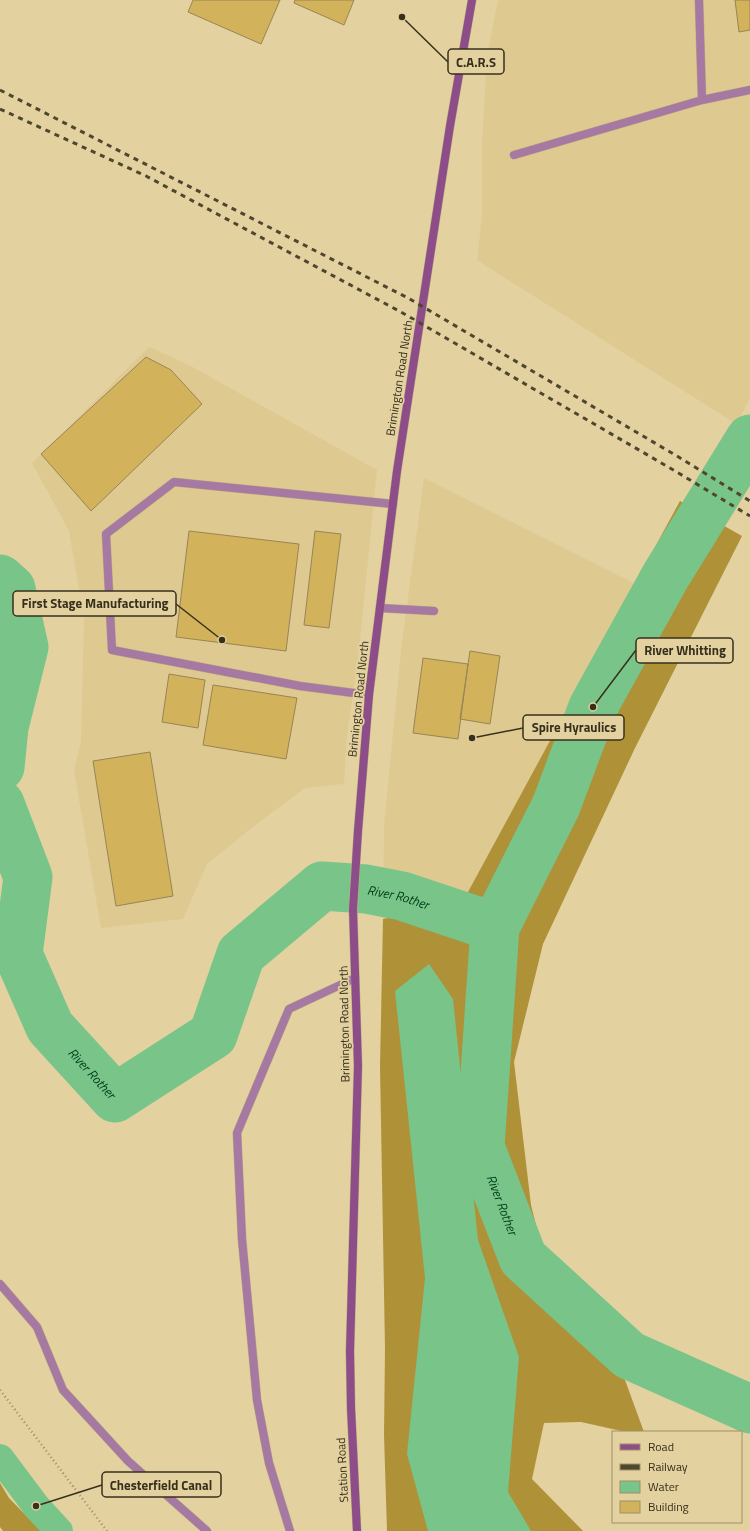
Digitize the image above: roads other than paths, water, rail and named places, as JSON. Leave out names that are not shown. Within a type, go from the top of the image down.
[{"type":"main road","name":"Brimington Road North","points":[[351,1408],[350,1351],[358,1066],[353,909],[369,695],[393,504],[450,126],[472,0]]},
{"type":"main road","name":"Station Road","points":[[351,1408],[357,1531]]},
{"type":"lane","points":[[699,0],[702,100]]},
{"type":"lane","points":[[514,155],[702,100],[750,90]]},
{"type":"lane","points":[[369,695],[300,686],[112,650],[106,534],[174,482],[393,504]]},
{"type":"lane","points":[[380,608],[434,610]]},
{"type":"lane","points":[[290,1531],[269,1463],[257,1400],[242,1239],[237,1133],[289,1009],[355,978]]},
{"type":"lane","points":[[0,1284],[37,1327],[63,1390],[128,1462],[207,1531]]},
{"type":"water","points":[[429,964],[453,999],[478,1240],[519,1357],[508,1492],[531,1531],[428,1531],[407,1454],[425,1278],[395,991]]},
{"type":"waterway","points":[[495,927],[556,806],[593,707],[665,577],[750,439]]},
{"type":"waterway","name":"River Rother","points":[[0,579],[11,589],[24,647],[4,727],[0,767]]},
{"type":"waterway","name":"River Rother","points":[[0,804],[28,877],[18,954],[50,1027],[115,1098],[213,1035],[241,954],[322,886],[366,889],[402,896],[495,927],[480,1147],[523,1258],[629,1355],[750,1409]]},
{"type":"waterway","points":[[0,1458],[36,1506],[59,1531]]},
{"type":"railway","points":[[0,90],[408,298],[677,456],[750,501]]},
{"type":"railway","points":[[0,109],[146,176],[401,312],[750,516]]},
{"type":"place","name":"C.A.R.S","points":[[402,17]]},
{"type":"place","name":"First Stage Manufacturing","points":[[222,640]]},
{"type":"place","name":"River Whitting","points":[[593,707]]},
{"type":"place","name":"Spire Hyraulics","points":[[472,738]]},
{"type":"place","name":"Chesterfield Canal","points":[[36,1506]]}]
